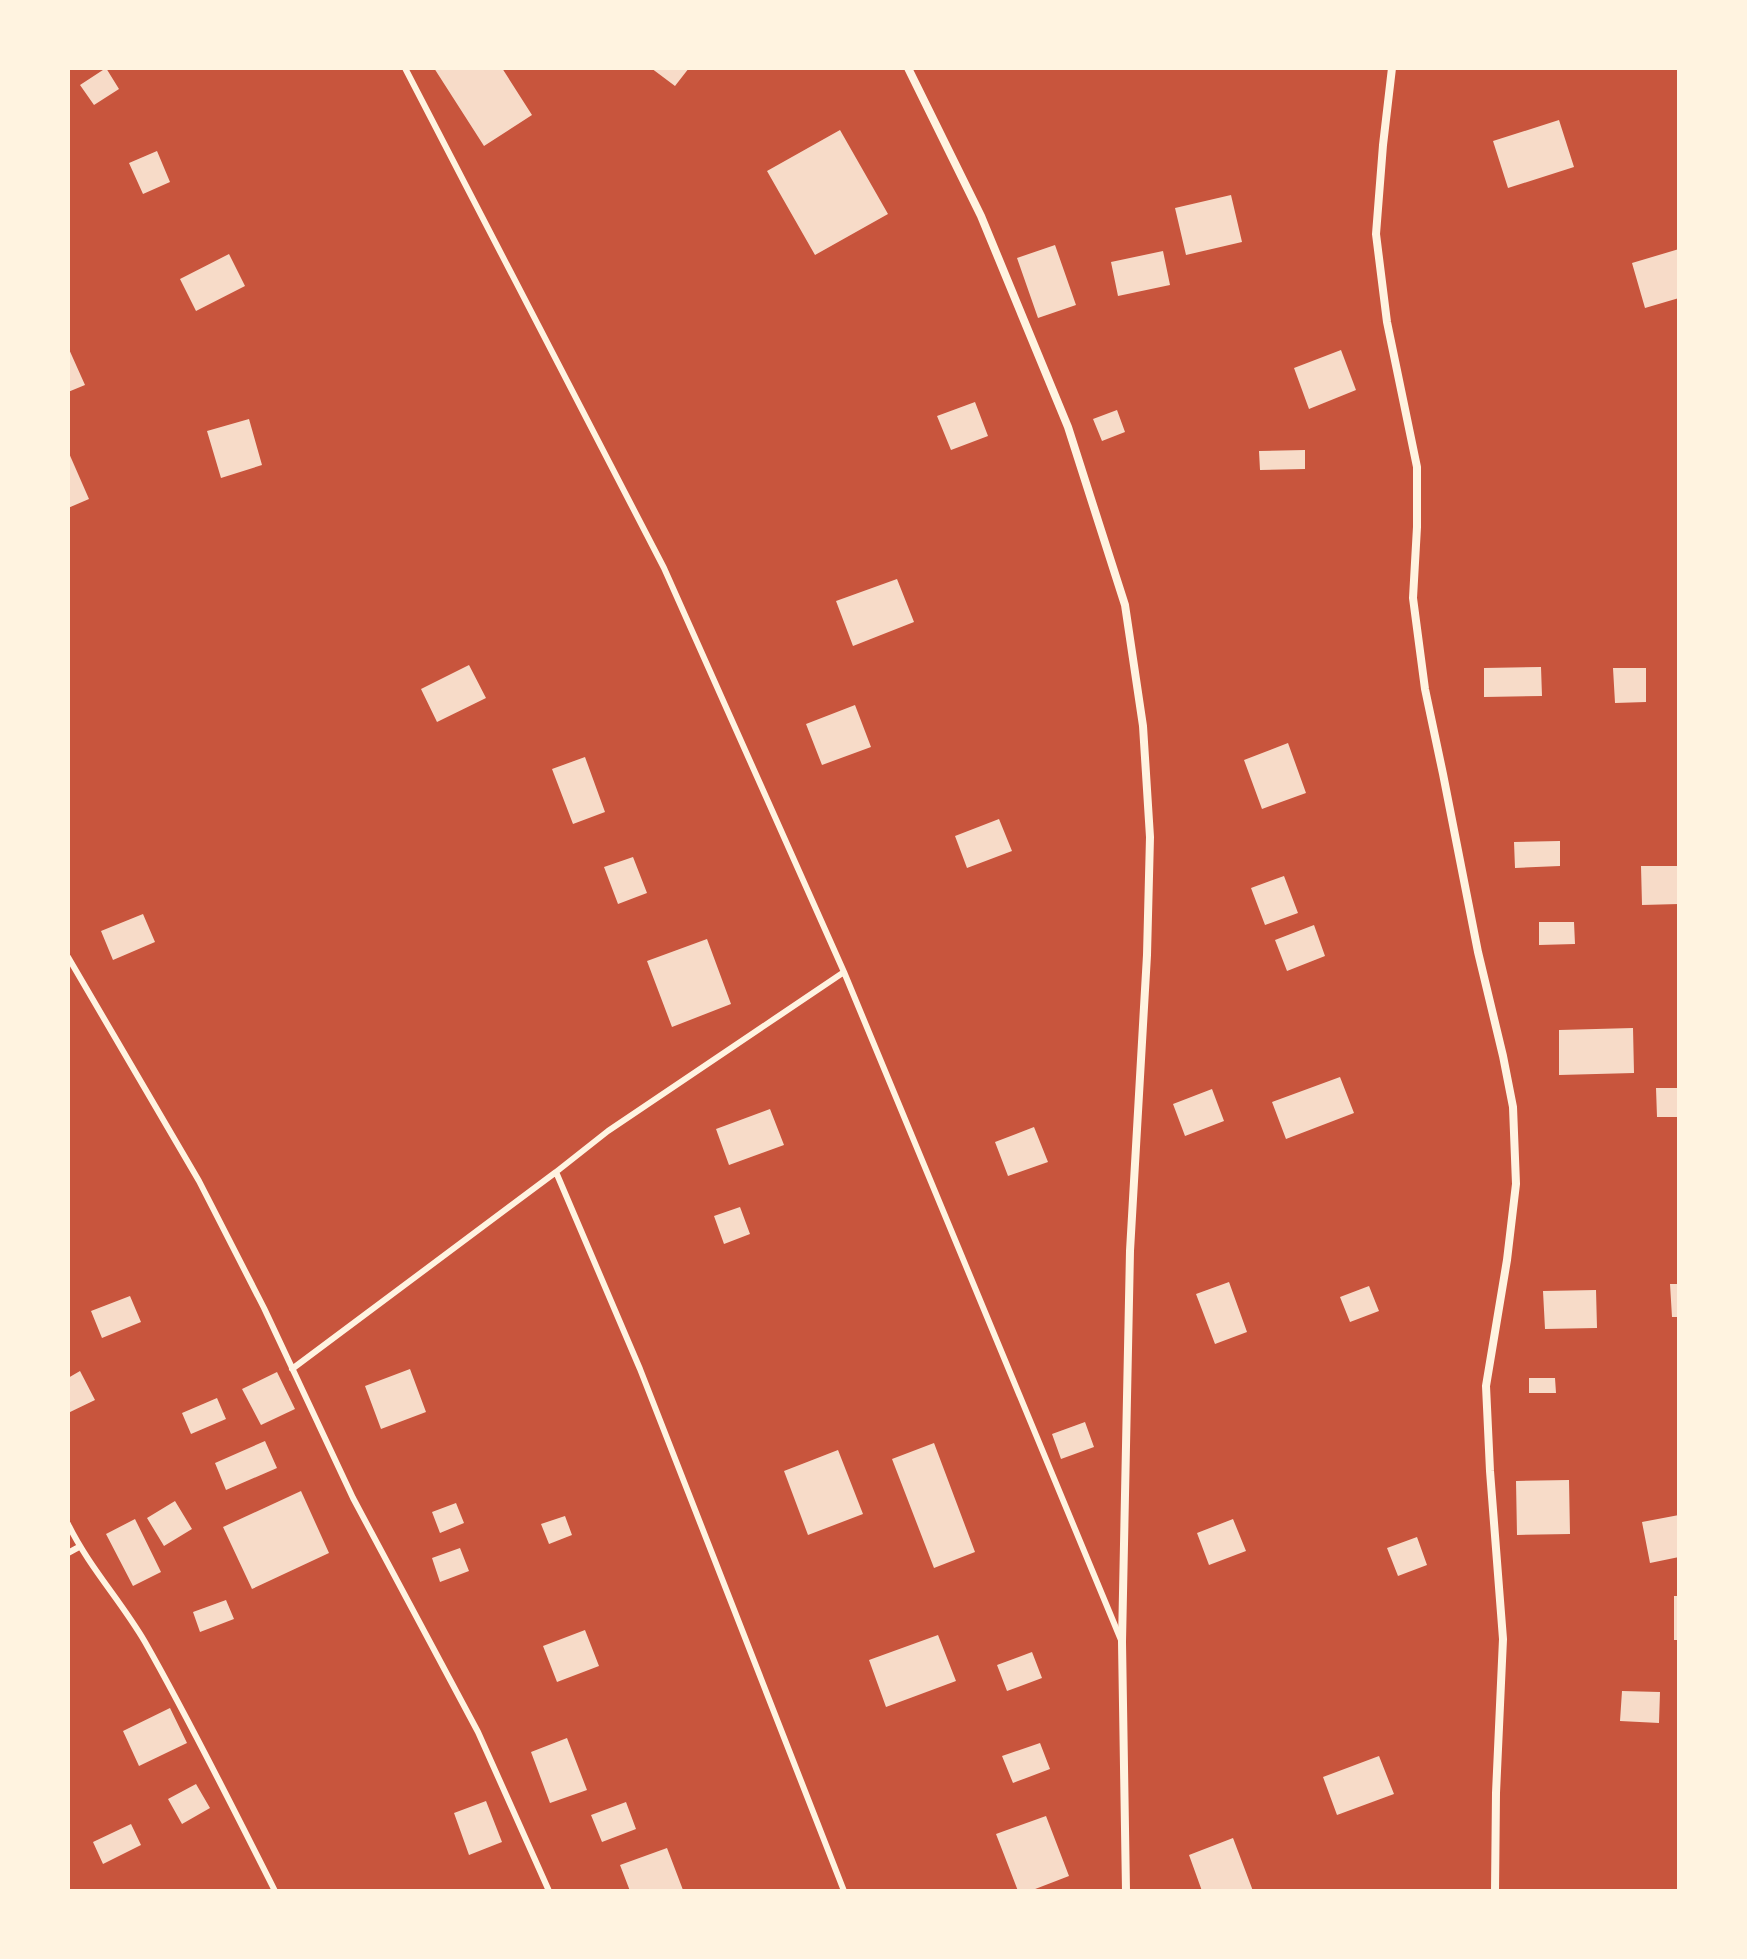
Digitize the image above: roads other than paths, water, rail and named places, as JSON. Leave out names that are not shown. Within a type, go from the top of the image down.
[{"type":"street","points":[[908,68],[981,216],[1068,427],[1125,605],[1143,726],[1150,837],[1147,955],[1130,1251],[1122,1642],[1126,1891]]},
{"type":"street","points":[[1392,68],[1376,234],[1387,322],[1417,467],[1413,598],[1425,689],[1513,1107],[1516,1184],[1486,1386],[1503,1639],[1495,1891]]},
{"type":"lane","points":[[405,68],[664,568],[844,972],[1122,1642]]},
{"type":"lane","points":[[68,957],[199,1181],[264,1308],[360,1512],[478,1732],[549,1891]]},
{"type":"lane","points":[[292,1369],[608,1131],[844,972]]},
{"type":"lane","points":[[556,1172],[660,1419],[844,1891]]},
{"type":"lane","points":[[68,1524],[79,1547],[143,1639],[275,1891]]},
{"type":"lane","points":[[68,1553],[79,1547]]}]
